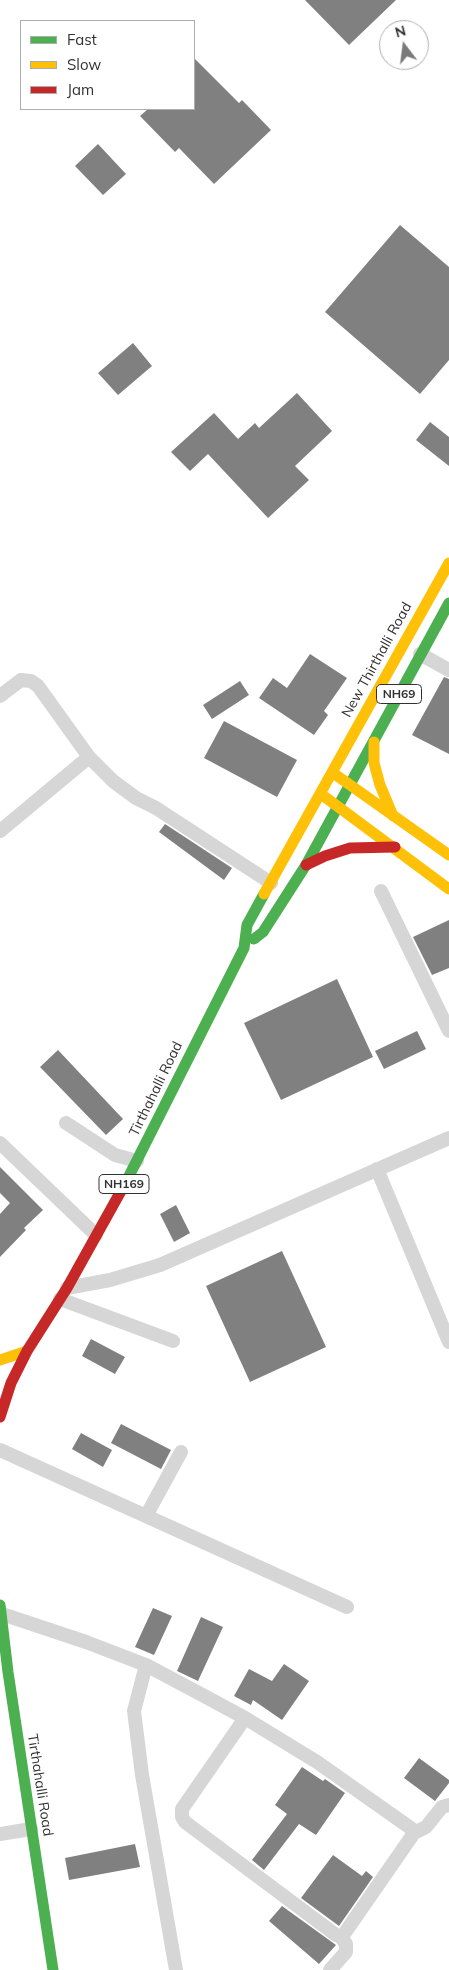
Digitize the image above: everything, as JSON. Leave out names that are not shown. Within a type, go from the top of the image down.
[{"type":"main road","name":"New Thirthalli Road","points":[[332,772],[449,563]]},
{"type":"main road","name":"NH69","points":[[340,806],[449,603]]},
{"type":"main road","points":[[374,742],[374,763],[393,816]]},
{"type":"main road","points":[[332,772],[449,855]]},
{"type":"main road","name":"Tirthahalli Road","points":[[0,1417],[6,1385],[64,1293],[137,1161],[244,948],[247,925],[332,772]]},
{"type":"main road","points":[[320,794],[340,806],[449,889]]},
{"type":"main road","name":"NH169","points":[[244,948],[263,932],[306,865],[340,806]]},
{"type":"main road","points":[[306,865],[325,856],[350,848],[395,847]]},
{"type":"main road","points":[[0,1360],[27,1351]]},
{"type":"main road","name":"Tirthahalli Road","points":[[1,1610],[4,1672],[53,1970]]},
{"type":"street","points":[[420,654],[449,670]]},
{"type":"street","points":[[0,696],[21,680],[31,681],[38,686],[89,757],[114,781],[136,798],[156,808],[271,883]]},
{"type":"street","points":[[0,831],[89,757]]},
{"type":"street","points":[[381,891],[449,1031]]},
{"type":"street","points":[[66,1123],[115,1155],[137,1161]]},
{"type":"street","points":[[64,1293],[160,1265],[449,1138]]},
{"type":"street","points":[[0,1142],[96,1235]]},
{"type":"street","points":[[377,1169],[449,1342]]},
{"type":"street","points":[[64,1293],[173,1341]]},
{"type":"street","points":[[0,1450],[347,1607]]},
{"type":"street","points":[[146,1516],[181,1452]]},
{"type":"street","points":[[1,1610],[146,1665],[246,1718],[317,1762],[412,1829],[414,1833]]},
{"type":"street","points":[[146,1665],[134,1711],[142,1775],[176,1970]]},
{"type":"street","points":[[246,1718],[182,1809],[182,1816],[185,1822],[336,1935],[340,1936],[346,1944],[346,1952],[330,1970]]},
{"type":"street","points":[[340,1936],[344,1934],[414,1833],[426,1827],[442,1807],[449,1805]]},
{"type":"street","points":[[0,1834],[31,1829]]},
{"type":"building","points":[[305,0],[396,0],[349,45]]},
{"type":"building","points":[[195,59],[239,103],[242,100],[271,130],[214,184],[179,148],[175,152],[140,116],[147,110],[195,110]]},
{"type":"building","points":[[98,144],[126,174],[103,195],[75,166]]},
{"type":"building","points":[[400,225],[449,267],[449,360],[420,394],[325,312]]},
{"type":"building","points":[[133,343],[152,366],[118,395],[98,373]]},
{"type":"building","points":[[297,393],[332,431],[295,466],[309,480],[268,518],[208,454],[190,471],[171,452],[214,413],[238,439],[255,423],[259,428]]},
{"type":"building","points":[[430,422],[449,437],[449,466],[416,440]]},
{"type":"building","points":[[310,654],[347,678],[324,711],[328,715],[314,735],[259,698],[273,678],[287,688]]},
{"type":"building","points":[[444,677],[449,679],[449,754],[412,735]]},
{"type":"building","points":[[240,681],[249,695],[212,719],[203,705]]},
{"type":"building","points":[[224,721],[297,760],[277,797],[204,758]]},
{"type":"building","points":[[165,824],[232,868],[224,880],[159,832]]},
{"type":"building","points":[[449,920],[449,968],[432,975],[413,937]]},
{"type":"building","points":[[337,979],[373,1057],[281,1100],[244,1023]]},
{"type":"building","points":[[417,1031],[426,1049],[384,1069],[375,1051]]},
{"type":"building","points":[[58,1050],[123,1119],[106,1135],[40,1067]]},
{"type":"building","points":[[0,1167],[43,1210],[24,1228],[26,1230],[0,1257],[0,1214],[10,1203],[0,1193]]},
{"type":"building","points":[[176,1205],[190,1233],[174,1242],[160,1214]]},
{"type":"building","points":[[282,1251],[326,1347],[250,1382],[206,1286]]},
{"type":"building","points":[[91,1339],[125,1357],[115,1374],[82,1356]]},
{"type":"building","points":[[121,1424],[171,1450],[161,1469],[111,1443]]},
{"type":"building","points":[[81,1433],[112,1450],[103,1467],[72,1449]]},
{"type":"building","points":[[153,1608],[172,1616],[154,1655],[135,1647]]},
{"type":"building","points":[[201,1617],[223,1627],[198,1681],[177,1671]]},
{"type":"building","points":[[284,1664],[309,1681],[282,1720],[253,1700],[251,1705],[234,1696],[249,1669],[272,1681]]},
{"type":"building","points":[[419,1758],[449,1780],[449,1783],[435,1801],[404,1778]]},
{"type":"building","points":[[302,1767],[323,1781],[325,1779],[345,1793],[316,1835],[299,1824],[264,1870],[252,1860],[287,1814],[275,1805]]},
{"type":"building","points":[[135,1844],[140,1867],[69,1880],[65,1858]]},
{"type":"building","points":[[333,1855],[362,1876],[366,1871],[373,1877],[339,1926],[301,1898]]},
{"type":"building","points":[[282,1906],[336,1945],[319,1964],[269,1921]]},
{"type":"traffic: fast","points":[[254,939],[263,932],[306,865],[449,603]]},
{"type":"traffic: fast","points":[[126,1182],[244,948],[247,925],[264,894]]},
{"type":"traffic: fast","points":[[0,1605],[8,1672],[53,1970]]},
{"type":"traffic: slow","points":[[264,894],[449,563]]},
{"type":"traffic: slow","points":[[374,742],[374,763],[380,785],[393,816]]},
{"type":"traffic: slow","points":[[336,775],[449,855]]},
{"type":"traffic: slow","points":[[325,797],[449,889]]},
{"type":"traffic: slow","points":[[0,1360],[27,1351]]},
{"type":"traffic: jam","points":[[306,865],[325,856],[350,848],[395,847]]},
{"type":"traffic: jam","points":[[0,1417],[11,1383],[27,1351],[67,1288],[126,1182]]}]
